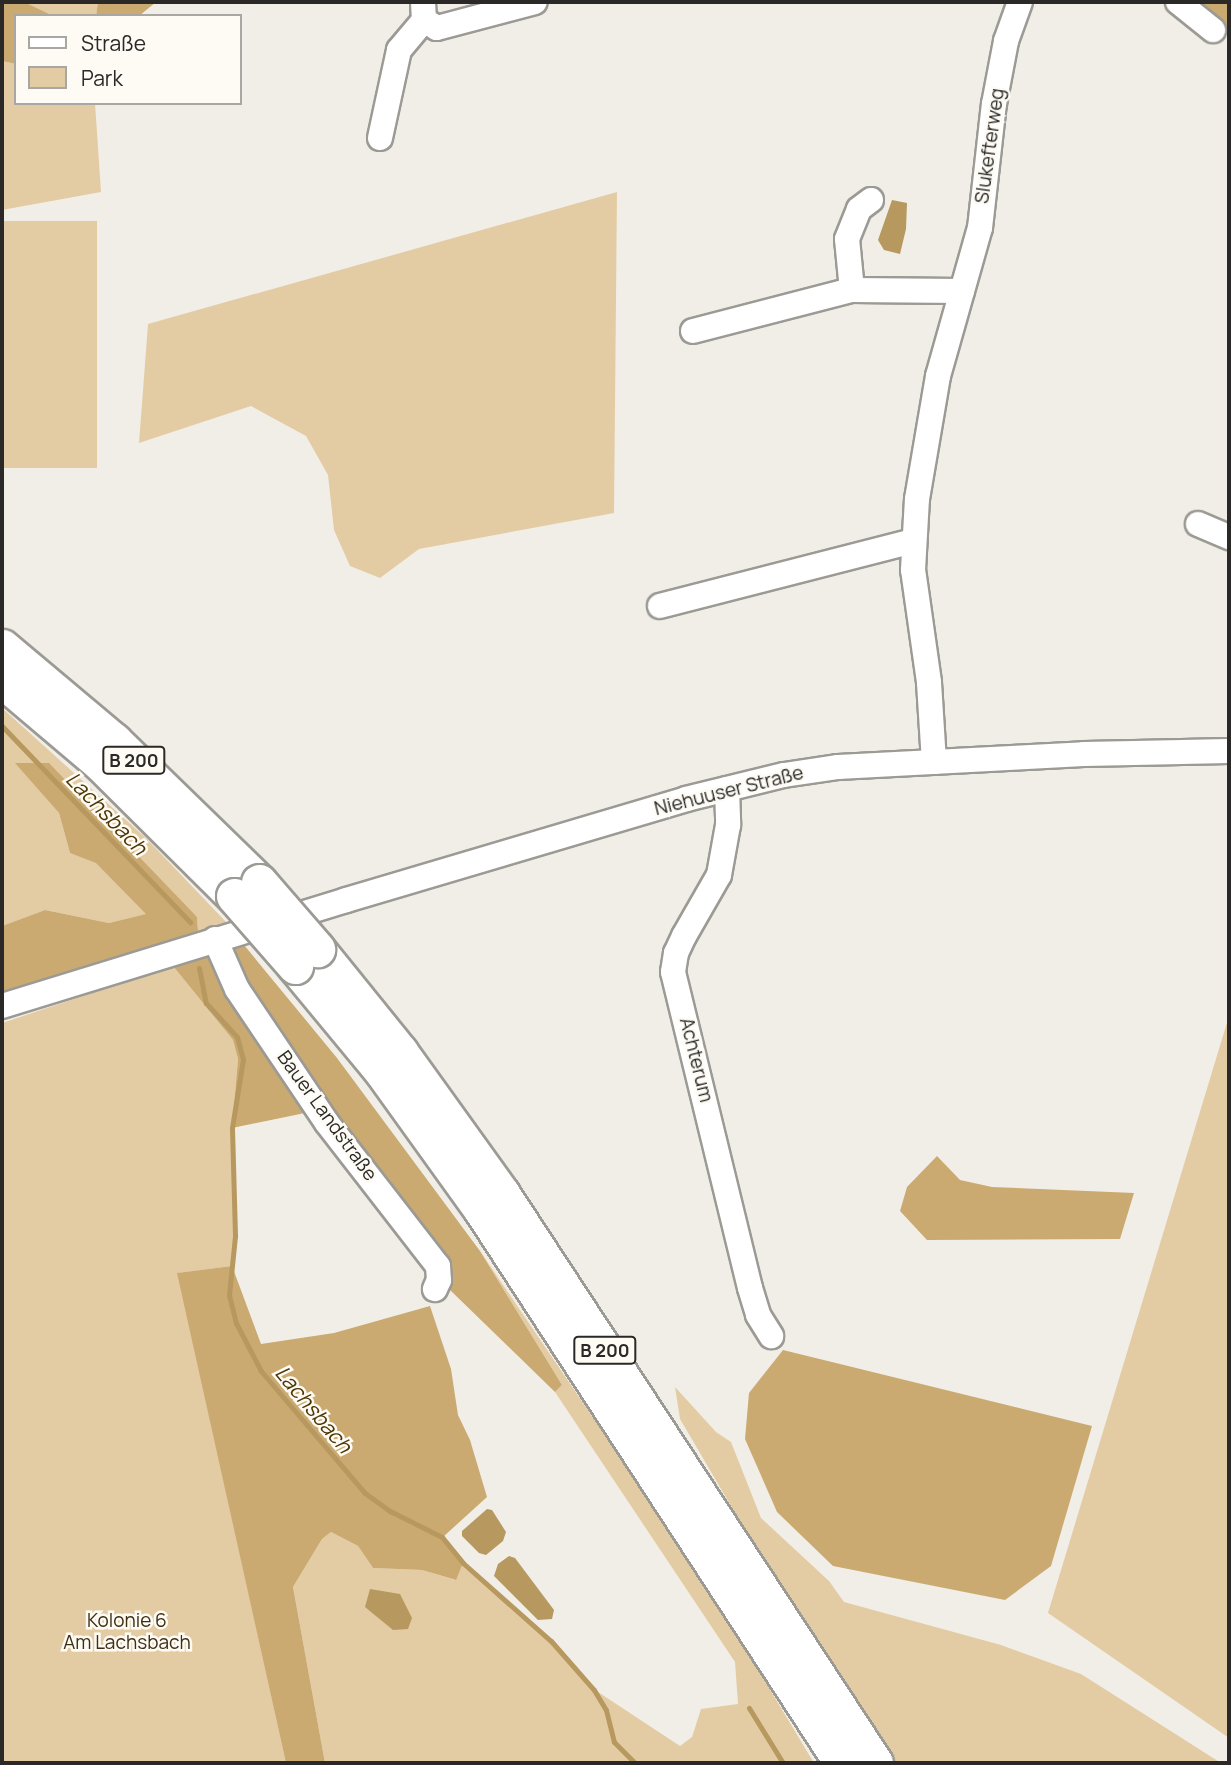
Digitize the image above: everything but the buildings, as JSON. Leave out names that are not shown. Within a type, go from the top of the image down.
[{"type":"highway","name":"B 200","points":[[2,646],[114,741],[306,957],[400,1052],[502,1194],[876,1763]]},
{"type":"highway","name":"B 200","points":[[2,680],[247,889]]},
{"type":"highway","name":"B 200","points":[[306,957],[381,1070],[481,1209],[842,1763]]},
{"type":"street","points":[[380,138],[399,50],[424,11],[437,28],[450,27],[535,2]]},
{"type":"street","name":"Slukefterweg","points":[[934,762],[929,682],[913,570],[918,499],[938,376],[980,228],[994,104],[1006,41],[1020,2]]},
{"type":"street","points":[[1178,2],[1213,30]]},
{"type":"street","points":[[852,290],[847,239],[851,223],[859,209],[871,200]]},
{"type":"street","points":[[693,331],[852,290],[962,291]]},
{"type":"street","points":[[1198,524],[1229,537]]},
{"type":"street","points":[[660,606],[914,541]]},
{"type":"street","name":"Niehuuser Straße","points":[[215,939],[727,789],[784,775],[838,768],[934,762],[1084,754],[1229,751]]},
{"type":"street","name":"Achterum","points":[[727,789],[728,825],[719,874],[676,953],[673,972],[750,1288],[758,1315],[771,1336]]},
{"type":"street","points":[[2,1006],[215,939]]},
{"type":"street","name":"Bauer Landstraße","points":[[215,939],[237,989],[327,1122],[438,1266],[439,1280],[435,1289]]},
{"type":"green space","points":[[24,2],[98,2],[96,14],[45,14]]},
{"type":"green space","points":[[2,61],[14,64],[14,105],[95,105],[101,192],[2,210]]},
{"type":"green space","points":[[617,192],[614,513],[419,549],[380,578],[350,566],[334,530],[328,475],[306,436],[251,406],[139,443],[148,324]]},
{"type":"green space","points":[[2,221],[97,221],[97,468],[2,468]]},
{"type":"green space","points":[[2,708],[146,838],[227,923],[198,931],[197,917],[16,763],[59,813],[70,853],[96,862],[147,914],[109,923],[45,910],[2,926]]},
{"type":"green space","name":"Kolonie 6 Am Lachsbach","points":[[173,966],[233,1040],[238,1059],[232,1128],[235,1236],[232,1266],[178,1273],[286,1763],[2,1763],[2,1023]]},
{"type":"green space","points":[[1229,1016],[1229,1738],[1048,1613]]},
{"type":"green space","points":[[480,1251],[714,1596],[814,1763],[325,1763],[293,1587],[322,1539],[331,1532],[358,1546],[373,1568],[422,1570],[455,1580],[463,1563],[551,1641],[595,1690],[680,1746],[692,1737],[701,1709],[738,1704],[735,1662],[555,1392],[562,1385]]},
{"type":"green space","points":[[675,1387],[716,1432],[731,1442],[761,1518],[829,1581],[844,1602],[1001,1645],[1081,1674],[1221,1763],[889,1763],[789,1605],[680,1419]]},
{"type":"shaded area","points":[[2,2],[24,2],[49,14],[14,14],[14,64],[2,61]]},
{"type":"shaded area","points":[[98,2],[156,2],[141,14],[96,14]]},
{"type":"shaded area","points":[[1189,2],[1229,2],[1229,33],[1227,31]]},
{"type":"shaded area","points":[[892,200],[907,203],[906,229],[900,254],[884,250],[878,240]]},
{"type":"shaded area","points":[[15,763],[49,763],[197,917],[198,931],[2,998],[2,926],[45,910],[109,923],[146,914],[96,863],[70,853],[59,813]]},
{"type":"shaded area","points":[[244,945],[337,1058],[480,1251],[562,1385],[555,1392],[450,1290],[452,1274],[438,1245],[329,1108],[232,1128],[238,1059],[233,1040],[173,966]]},
{"type":"shaded area","points":[[937,1156],[960,1180],[992,1187],[1134,1193],[1120,1239],[927,1240],[900,1211],[907,1187]]},
{"type":"shaded area","points":[[232,1266],[261,1344],[334,1333],[430,1306],[451,1369],[458,1415],[470,1440],[487,1497],[443,1537],[463,1563],[456,1580],[422,1570],[373,1568],[358,1546],[331,1532],[322,1539],[293,1587],[325,1763],[286,1763],[177,1273]]},
{"type":"shaded area","points":[[783,1350],[1092,1426],[1051,1566],[1005,1600],[833,1566],[777,1512],[745,1439],[749,1393]]},
{"type":"shaded area","points":[[487,1509],[492,1510],[506,1532],[503,1541],[486,1555],[479,1553],[462,1536],[462,1531]]},
{"type":"shaded area","points":[[509,1556],[515,1558],[554,1610],[552,1619],[538,1620],[494,1576],[498,1564]]},
{"type":"shaded area","points":[[370,1589],[400,1594],[412,1618],[408,1629],[393,1630],[365,1607]]},
{"type":"waterway","name":"Lachsbach","points":[[2,726],[190,922]]},
{"type":"waterway","name":"Lachsbach","points":[[199,968],[206,1003],[237,1037],[243,1059],[232,1128],[235,1236],[229,1295],[236,1323],[261,1371],[365,1493],[390,1511],[442,1537],[463,1563],[551,1641],[594,1690],[606,1710],[614,1742],[635,1763]]},
{"type":"waterway","points":[[749,1708],[783,1763]]}]
